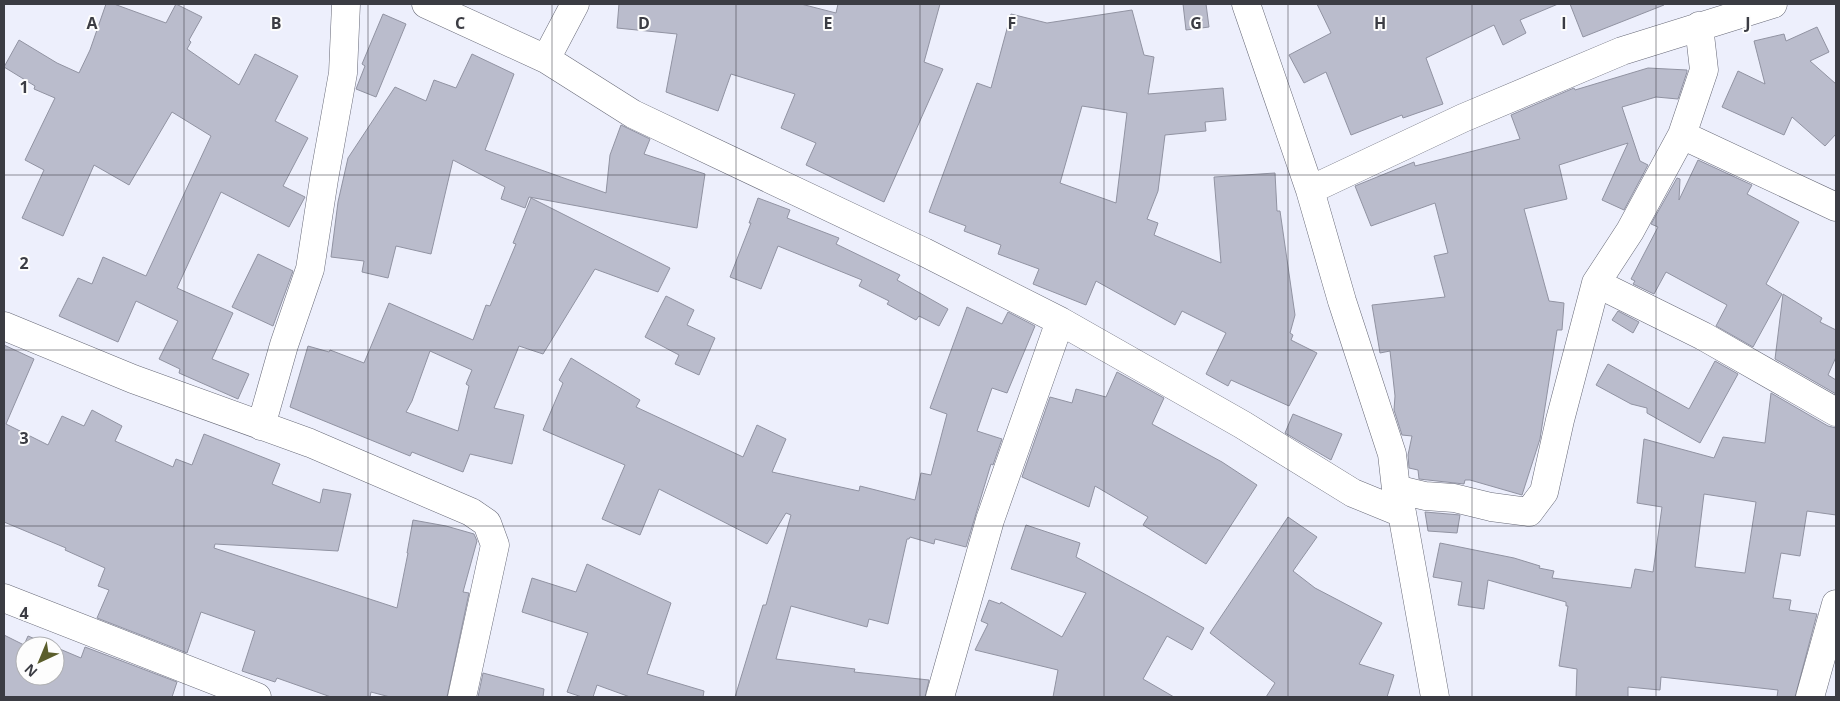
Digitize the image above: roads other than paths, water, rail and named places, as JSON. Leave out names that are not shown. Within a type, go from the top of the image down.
[{"type":"street","points":[[261,426],[284,345],[310,269],[343,73],[346,4]]},
{"type":"street","points":[[426,4],[546,59],[633,114],[924,252],[1060,320],[1243,425],[1353,493],[1399,501],[1426,496],[1454,498],[1491,507],[1529,512],[1544,492],[1560,420],[1596,283],[1630,231],[1682,135],[1704,70],[1699,26]]},
{"type":"street","points":[[546,59],[575,4]]},
{"type":"street","points":[[1246,4],[1310,190],[1342,301],[1392,454],[1435,697]]},
{"type":"street","points":[[1310,190],[1463,118],[1622,51],[1774,4]]},
{"type":"street","points":[[1682,135],[1836,207]]},
{"type":"street","points":[[1596,283],[1703,336],[1836,412]]},
{"type":"street","points":[[940,697],[990,520],[1060,320]]},
{"type":"street","points":[[4,326],[133,379],[310,443],[471,512],[488,523],[494,545],[462,697]]},
{"type":"street","points":[[4,598],[257,697]]},
{"type":"street","points":[[1810,697],[1836,604]]}]
